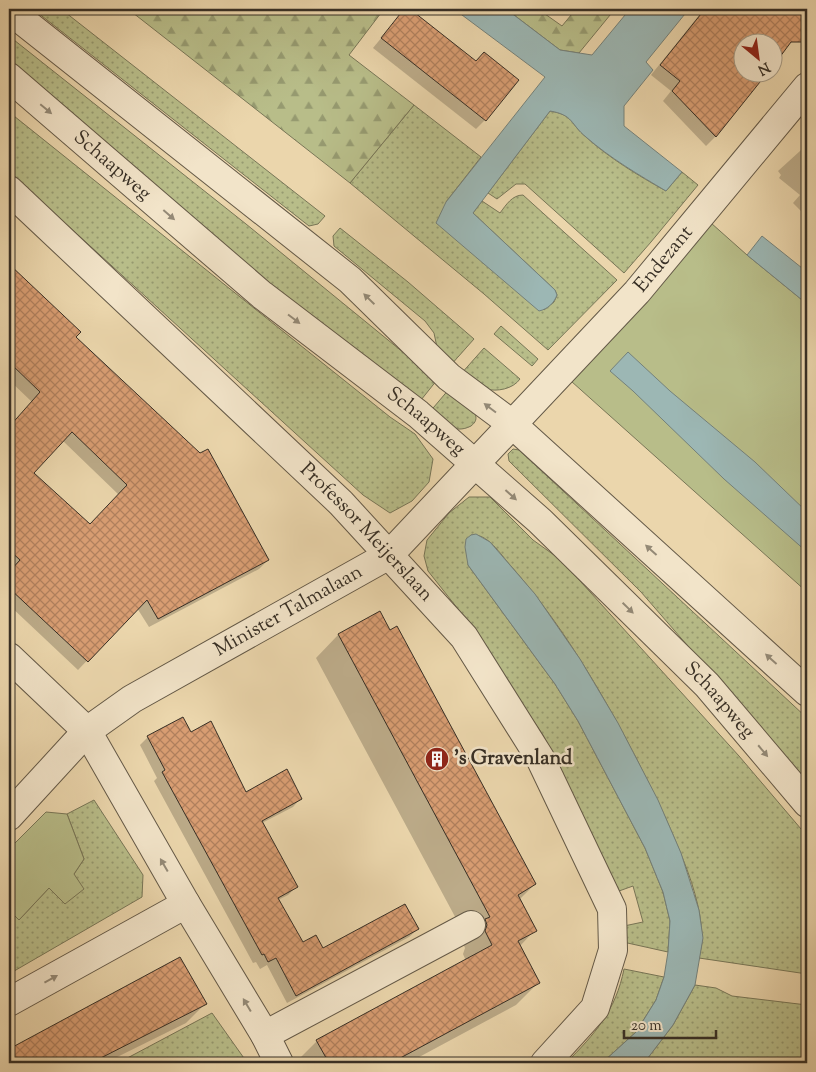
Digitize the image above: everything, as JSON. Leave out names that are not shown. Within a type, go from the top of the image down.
[{"type":"street","points":[[9,10],[350,280],[449,376],[512,424],[807,692]]},
{"type":"street","name":"Schaapweg","points":[[9,77],[262,295],[418,414],[540,521],[707,685],[807,803]]},
{"type":"street","name":"Endezant","points":[[512,424],[637,292],[807,87]]},
{"type":"street","name":"Professor Meijerslaan","points":[[9,190],[341,503],[464,637],[540,758],[612,909],[612,950],[596,1008],[545,1063]]},
{"type":"street","name":"Minister Talmalaan","points":[[9,816],[87,731],[132,699],[389,555],[512,424]]},
{"type":"street","points":[[9,656],[87,731],[186,904],[265,1035],[279,1063]]},
{"type":"street","points":[[9,1002],[186,904]]},
{"type":"street","points":[[265,1035],[471,925]]},
{"type":"green space","points":[[33,9],[61,9],[325,216],[318,224],[309,226]]},
{"type":"green space","points":[[128,9],[384,9],[349,55],[414,105],[350,183]]},
{"type":"green space","points":[[520,9],[538,9],[562,26],[576,9],[615,9],[579,53],[560,50],[514,15]]},
{"type":"green space","points":[[9,36],[246,224],[437,380],[417,405],[219,245],[9,63]]},
{"type":"green space","points":[[414,105],[481,157],[446,202],[544,310],[554,302],[557,295],[555,290],[473,213],[482,201],[500,213],[512,199],[523,195],[617,280],[548,350],[484,294],[350,183]]},
{"type":"green space","points":[[550,111],[564,115],[604,152],[666,191],[682,172],[698,185],[624,273],[525,184],[516,184],[497,199],[488,193]]},
{"type":"green space","points":[[9,112],[390,417],[415,434],[433,459],[429,482],[412,501],[390,513],[363,495],[9,172]]},
{"type":"green space","points":[[702,215],[807,304],[807,592],[562,373]]},
{"type":"green space","points":[[340,228],[408,282],[474,339],[450,366],[438,352],[434,333],[425,321],[334,246],[333,236]]},
{"type":"green space","points":[[501,326],[538,359],[532,366],[494,334]]},
{"type":"green space","points":[[484,348],[520,379],[504,389],[490,390],[479,387],[460,375]]},
{"type":"green space","points":[[450,388],[475,413],[476,420],[471,426],[459,429],[454,428],[443,424],[428,414]]},
{"type":"green space","points":[[513,449],[519,450],[807,718],[807,783],[641,592],[509,461],[508,454]]},
{"type":"green space","points":[[469,497],[490,497],[533,540],[561,560],[739,756],[807,836],[807,974],[699,958],[702,941],[701,925],[692,883],[664,815],[622,731],[594,681],[547,610],[493,545],[483,537],[471,535],[468,565],[555,684],[578,721],[645,848],[663,892],[670,921],[668,952],[623,942],[624,926],[643,922],[633,886],[619,891],[543,735],[462,614],[428,571],[424,556],[427,540],[449,513]]},
{"type":"green space","points":[[94,800],[143,875],[142,897],[9,974],[9,910],[19,920],[49,888],[74,874],[84,859],[67,814]]},
{"type":"green space","points":[[46,812],[67,814],[84,859],[74,874],[84,889],[65,904],[49,888],[19,920],[9,910],[9,849]]},
{"type":"green space","points":[[624,969],[664,977],[656,1000],[636,1032],[602,1063],[566,1063],[595,1031],[610,1009],[616,997]]},
{"type":"green space","points":[[695,985],[716,988],[732,996],[807,1005],[807,1063],[644,1063],[673,1025]]},
{"type":"green space","points":[[212,1013],[246,1061],[243,1063],[118,1063]]},
{"type":"water","points":[[454,9],[506,9],[560,50],[592,55],[630,9],[689,9],[646,62],[653,70],[624,106],[624,126],[682,172],[666,191],[595,145],[564,115],[550,111],[473,213],[555,290],[557,295],[552,303],[539,311],[436,223],[446,202],[545,77]]},
{"type":"water","points":[[762,236],[807,272],[807,304],[747,255]]},
{"type":"water","points":[[628,352],[670,391],[755,462],[807,512],[807,552],[724,479],[610,371]]},
{"type":"water","points":[[476,534],[490,542],[535,594],[580,659],[618,723],[658,800],[681,853],[699,910],[703,938],[695,985],[673,1025],[644,1063],[602,1063],[636,1032],[656,1000],[664,977],[668,952],[670,921],[663,892],[645,848],[578,721],[555,684],[468,565],[465,547],[466,539]]},
{"type":"building","points":[[404,9],[410,9],[476,61],[484,52],[519,80],[486,121],[381,38]]},
{"type":"building","points":[[705,9],[807,9],[807,42],[791,42],[784,51],[784,32],[734,32],[734,82],[760,82],[716,137],[672,91],[680,81],[660,65]]},
{"type":"building","points":[[9,264],[81,332],[76,337],[200,453],[208,449],[269,560],[158,619],[147,600],[88,662],[9,588],[9,572],[20,560],[9,550],[9,427],[40,392],[9,362]],"holes":[[[72,432],[127,485],[90,524],[34,473]]]},
{"type":"building","name":"'s Gravenland","points":[[380,611],[390,630],[397,626],[536,884],[518,895],[537,931],[518,941],[540,983],[391,1063],[329,1063],[316,1040],[492,945],[485,931],[487,925],[485,919],[490,917],[338,634]]},
{"type":"building","points":[[183,717],[191,732],[211,721],[246,792],[287,769],[302,799],[262,821],[298,887],[278,898],[303,942],[316,935],[323,948],[405,904],[419,929],[296,996],[276,958],[268,962],[264,954],[262,955],[162,772],[165,770],[147,736]]},
{"type":"building","points":[[180,957],[207,1004],[91,1063],[9,1063],[9,1049]]},
{"type":"place","name":"'s Gravenland","points":[[437,759]]}]
